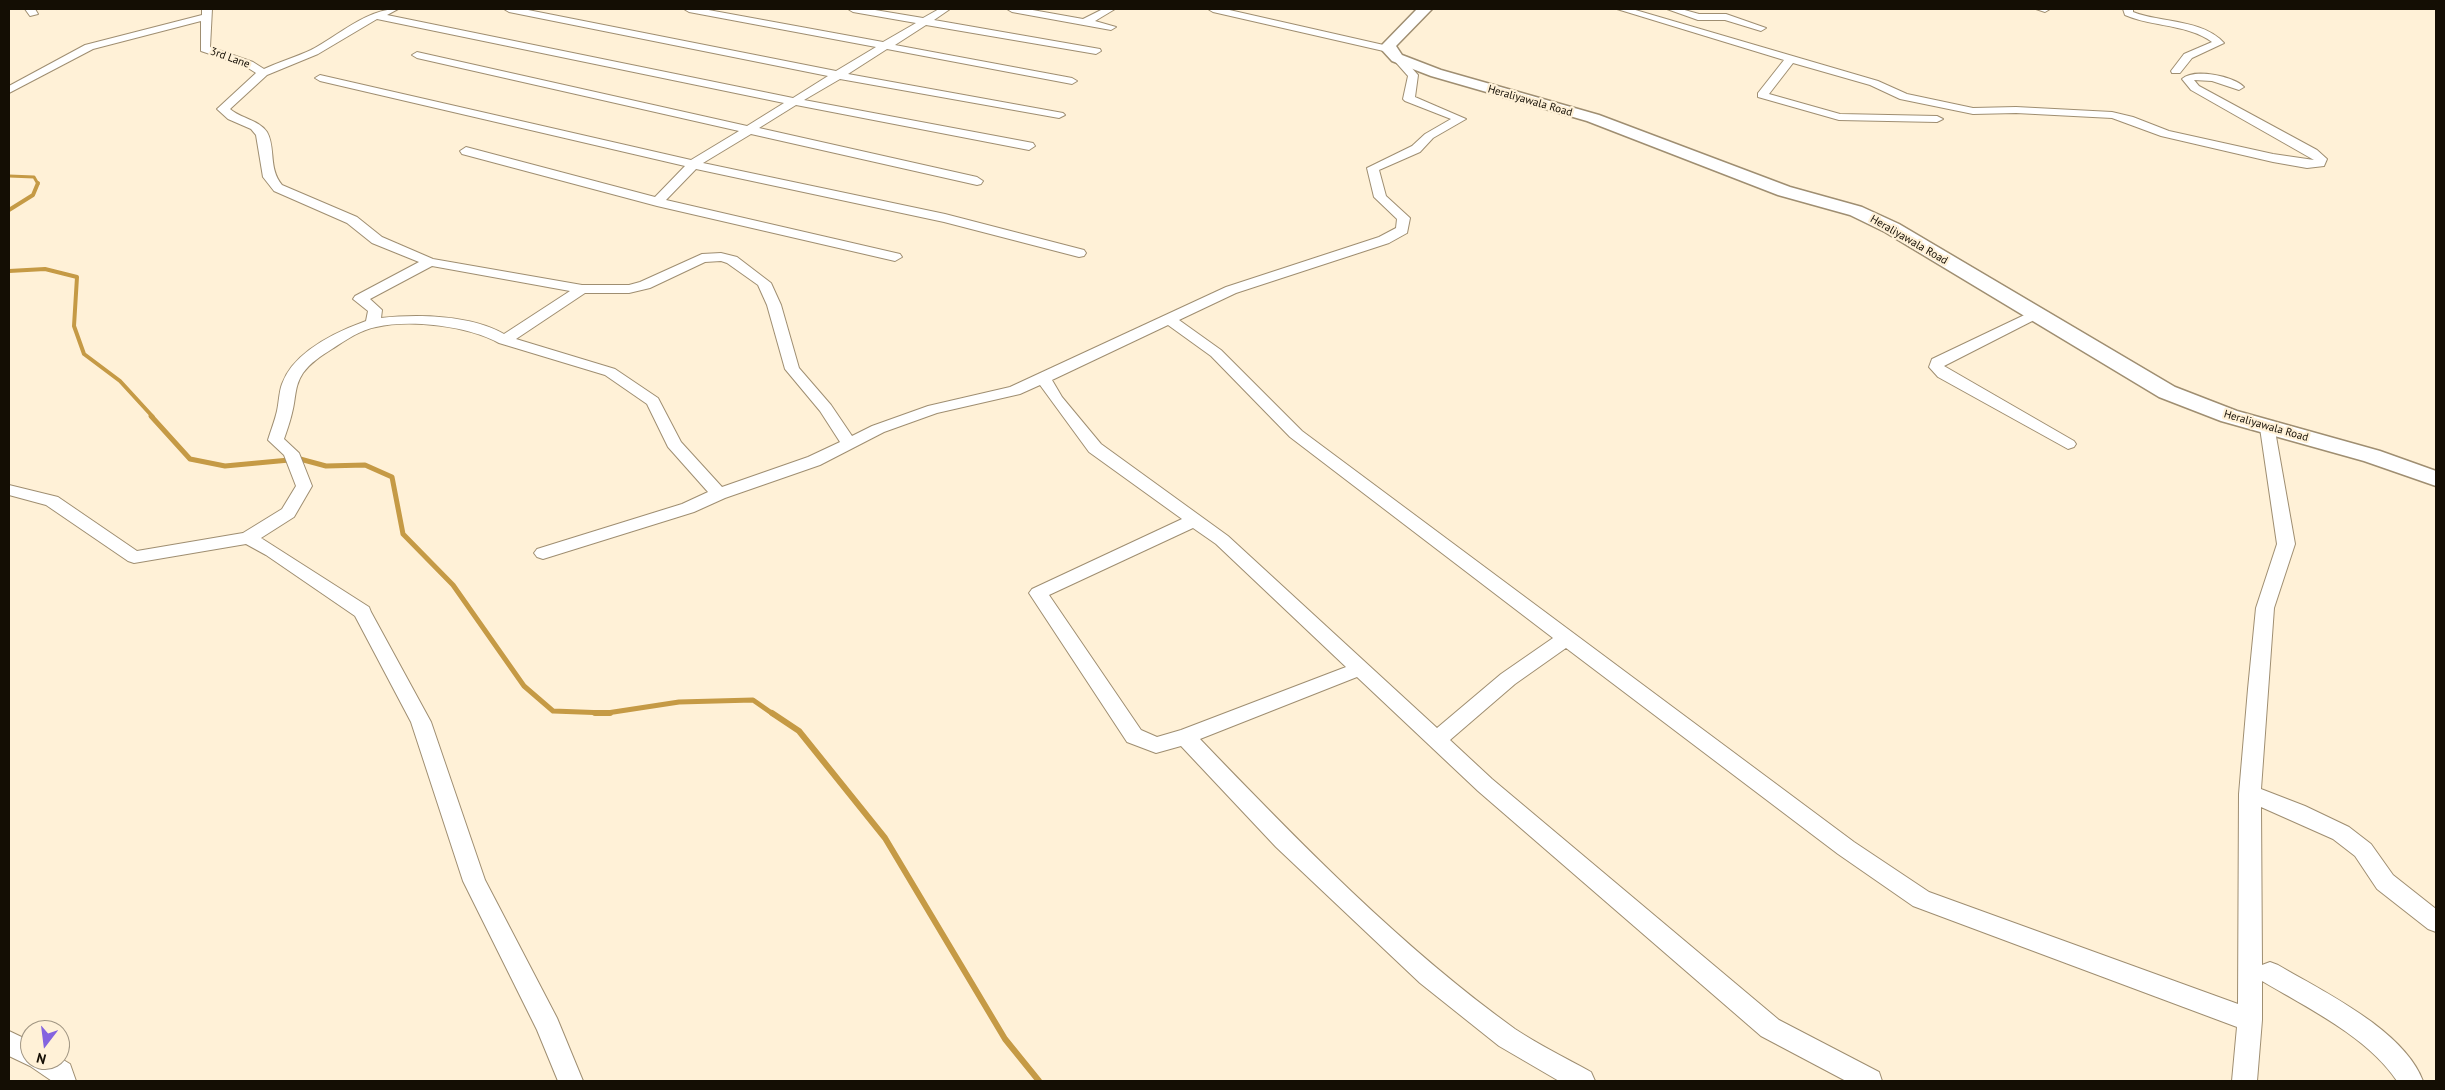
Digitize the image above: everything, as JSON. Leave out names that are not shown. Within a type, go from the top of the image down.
[{"type":"street","points":[[393,9],[376,16],[314,52],[263,72],[223,109],[232,117],[256,127],[262,134],[269,177],[278,188],[352,220],[377,240],[430,262],[582,289],[628,289],[659,280],[702,258],[721,257],[732,260],[764,283],[774,305],[792,370],[826,408],[850,444]]},
{"type":"street","points":[[509,9],[838,75],[1059,115]]},
{"type":"street","points":[[689,9],[883,47],[1072,81]]},
{"type":"street","points":[[853,9],[1096,51]]},
{"type":"street","points":[[657,202],[695,163],[945,9]]},
{"type":"street","points":[[1012,9],[1029,10],[1111,27]]},
{"type":"street","points":[[1085,22],[1110,9]]},
{"type":"street","points":[[543,553],[688,508],[719,494],[814,460],[878,429],[933,409],[1015,391],[1231,290],[1285,270],[1384,240],[1402,230],[1404,218],[1380,197],[1374,168],[1416,149],[1429,136],[1460,119],[1409,98],[1413,75],[1392,53],[1213,9]]},
{"type":"street","points":[[1392,53],[1392,40],[1425,9]]},
{"type":"street","points":[[1622,9],[1874,83],[1904,97],[1930,103],[1986,112],[2016,110],[2112,115],[2129,119],[2165,134],[2273,158],[2307,164],[2320,163],[2321,159],[2313,153],[2238,114],[2195,88],[2186,79],[2191,77],[2216,79],[2238,87]]},
{"type":"street","points":[[1672,9],[1698,17],[1726,17],[1761,28]]},
{"type":"street","points":[[2128,9],[2128,13],[2142,20],[2199,30],[2212,36],[2219,43],[2188,56],[2176,71]]},
{"type":"street","points":[[9,90],[89,48],[207,13]]},
{"type":"street","name":"3rd Lane","points":[[207,13],[205,49],[249,64],[263,72]]},
{"type":"street","points":[[376,16],[794,102],[1029,146]]},
{"type":"street","points":[[1687,27],[1698,17]]},
{"type":"street","name":"Heraliyawala Road","points":[[1392,53],[1460,81],[1593,118],[1668,145],[1784,191],[1856,211],[1892,228],[2167,392],[2268,428],[2372,456],[2436,479]]},
{"type":"street","points":[[417,55],[976,181]]},
{"type":"street","points":[[1791,58],[1762,95],[1839,117],[1936,119]]},
{"type":"street","points":[[320,78],[945,218],[1079,253]]},
{"type":"street","points":[[466,151],[657,202],[895,257]]},
{"type":"street","points":[[373,322],[376,310],[360,300],[430,262]]},
{"type":"street","points":[[504,340],[582,289]]},
{"type":"street","points":[[2037,313],[1937,362],[1936,367],[1943,374],[2068,444]]},
{"type":"street","points":[[9,490],[52,502],[134,557],[248,538],[288,513],[304,486],[291,453],[276,440],[285,412],[289,384],[312,355],[351,330],[373,322],[399,320],[464,324],[488,331],[504,340],[610,372],[653,401],[674,444],[719,494]]},
{"type":"street","points":[[1170,320],[1216,353],[1296,434],[1846,848],[1921,899],[2250,1020]]},
{"type":"street","points":[[1043,378],[1056,399],[1095,448],[1222,540],[1485,785],[1770,1028],[1870,1081]]},
{"type":"street","points":[[2244,1081],[2250,1020],[2250,794],[2265,608],[2286,544],[2268,428]]},
{"type":"street","points":[[1195,520],[1038,593],[1134,736],[1156,745],[1186,737],[1359,669]]},
{"type":"street","points":[[248,538],[272,551],[362,612],[421,722],[474,882],[548,1026],[570,1081]]},
{"type":"street","points":[[1436,740],[1508,678],[1568,637]]},
{"type":"street","points":[[1186,737],[1284,841],[1428,975],[1508,1038],[1582,1081]]},
{"type":"street","points":[[2250,794],[2304,815],[2341,833],[2363,850],[2385,882],[2436,922]]},
{"type":"street","points":[[2270,973],[2328,1007],[2374,1041],[2405,1070],[2411,1081]]},
{"type":"street","points":[[9,1042],[20,1048]]},
{"type":"street","points":[[58,1070],[61,1072],[64,1081]]},
{"type":"waterway","points":[[9,176],[34,177],[38,184]]},
{"type":"waterway","points":[[9,210],[33,195],[38,184]]},
{"type":"waterway","points":[[9,271],[45,269],[77,277],[74,326],[84,354],[120,381],[153,417]]},
{"type":"waterway","points":[[151,416],[190,459],[225,466],[300,459],[326,466],[365,465],[392,477],[403,534],[453,585],[524,686],[553,711],[607,713]]},
{"type":"waterway","points":[[607,713],[679,702],[753,700],[773,714]]},
{"type":"waterway","points":[[595,713],[607,713]]},
{"type":"waterway","points":[[772,713],[799,731],[885,838],[1005,1039],[1039,1081]]}]
